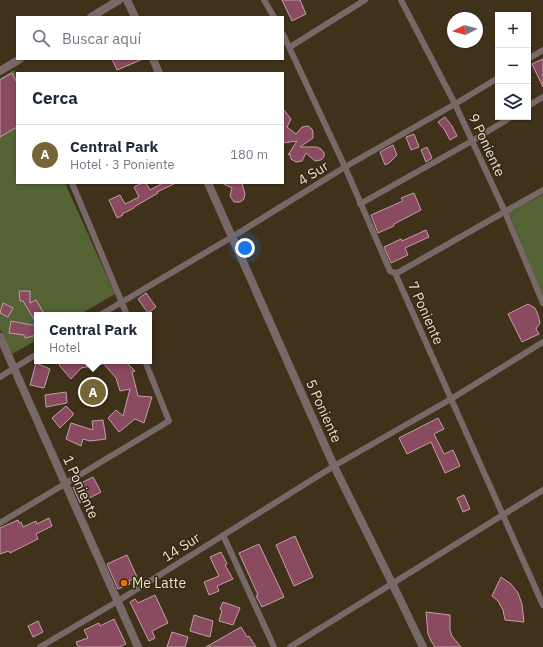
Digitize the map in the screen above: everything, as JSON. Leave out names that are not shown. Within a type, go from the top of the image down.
[{"type":"street","points":[[93,16],[119,0]]},
{"type":"street","points":[[127,0],[135,16]]},
{"type":"street","points":[[264,0],[273,16]]},
{"type":"street","points":[[290,47],[365,0]]},
{"type":"street","name":"9 Poniente","points":[[401,0],[455,104],[505,212],[543,303]]},
{"type":"street","name":"7 Poniente","points":[[284,36],[345,167],[390,271],[395,273],[543,605]]},
{"type":"street","points":[[531,57],[543,50]]},
{"type":"street","points":[[0,71],[18,60]]},
{"type":"street","points":[[153,60],[159,72]]},
{"type":"street","name":"4 Sur","points":[[105,312],[232,237],[345,167],[495,80]]},
{"type":"street","points":[[531,104],[543,97]]},
{"type":"street","points":[[360,204],[506,120]]},
{"type":"street","points":[[72,184],[126,312]]},
{"type":"street","name":"5 Poniente","points":[[208,184],[334,466],[422,647]]},
{"type":"street","points":[[395,273],[543,190]]},
{"type":"street","name":"1 Poniente","points":[[0,337],[138,647]]},
{"type":"street","name":"14 Sur","points":[[40,647],[118,601],[334,466],[451,399],[543,342]]},
{"type":"street","points":[[0,377],[34,356]]},
{"type":"street","points":[[0,523],[169,421],[146,364]]},
{"type":"street","points":[[290,647],[485,527],[502,514],[543,490]]},
{"type":"street","points":[[223,535],[274,647]]},
{"type":"green space","points":[[14,70],[16,75],[16,184],[65,184],[115,294],[84,312],[34,312],[34,342],[12,354],[0,329],[0,78]]},
{"type":"green space","points":[[543,194],[543,296],[509,213]]},
{"type":"building","points":[[282,0],[300,0],[306,14],[292,21]]},
{"type":"building","points":[[543,59],[543,87],[532,64]]},
{"type":"building","points":[[112,60],[141,60],[117,70]]},
{"type":"building","points":[[12,73],[16,81],[16,128],[0,137],[0,80]]},
{"type":"building","points":[[284,110],[291,119],[287,127],[296,134],[302,127],[308,126],[312,129],[313,138],[300,147],[317,147],[324,153],[324,157],[321,160],[315,161],[306,153],[302,161],[296,162],[291,159],[290,154],[288,155],[297,141],[284,143]]},
{"type":"building","points":[[445,117],[457,136],[450,140],[438,122]]},
{"type":"building","points":[[414,134],[419,147],[411,150],[406,137]]},
{"type":"building","points":[[393,145],[397,155],[385,165],[380,152]]},
{"type":"building","points":[[427,147],[432,158],[426,162],[421,150]]},
{"type":"building","points":[[140,184],[147,184],[150,190],[161,184],[174,184],[157,192],[158,193],[117,218],[109,200],[120,195],[125,204],[139,197],[134,187]]},
{"type":"building","points":[[224,184],[242,184],[245,194],[244,199],[240,202],[234,202],[230,196],[232,188]]},
{"type":"building","points":[[414,193],[421,210],[394,224],[394,226],[378,233],[371,215],[403,201],[401,198]]},
{"type":"building","points":[[426,230],[429,237],[405,248],[408,255],[391,263],[384,247]]},
{"type":"building","points":[[19,291],[30,291],[30,303],[36,300],[43,312],[34,312],[34,319],[23,301],[20,301]]},
{"type":"building","points":[[146,293],[156,307],[147,312],[138,299]]},
{"type":"building","points":[[3,303],[13,308],[8,317],[0,313]]},
{"type":"building","points":[[528,304],[535,308],[538,315],[540,323],[536,329],[539,334],[522,342],[508,314]]},
{"type":"building","points":[[11,321],[34,325],[34,336],[25,338],[24,335],[9,333]]},
{"type":"building","points":[[36,364],[50,369],[44,388],[30,385]]},
{"type":"building","points":[[103,364],[81,368],[71,379],[59,365]]},
{"type":"building","points":[[104,364],[128,364],[135,371],[132,372],[138,396],[152,397],[144,423],[135,419],[119,432],[108,418],[116,410],[123,416],[130,389],[120,391],[116,378]]},
{"type":"building","points":[[66,392],[67,403],[46,407],[45,395]]},
{"type":"building","points":[[66,406],[73,413],[73,415],[60,428],[52,418]]},
{"type":"building","points":[[438,418],[444,429],[434,434],[444,454],[453,450],[460,466],[445,473],[431,442],[407,454],[399,438]]},
{"type":"building","points":[[103,420],[106,439],[90,441],[83,439],[81,446],[66,439],[71,423],[93,430],[92,421]]},
{"type":"building","points":[[93,477],[101,492],[80,503],[73,487]]},
{"type":"building","points":[[464,495],[470,509],[463,512],[457,498]]},
{"type":"building","points":[[49,518],[52,526],[36,534],[38,539],[10,553],[9,551],[0,554],[0,528],[18,520],[19,523],[21,522],[23,527],[36,521],[37,524]]},
{"type":"building","points":[[295,536],[313,577],[294,586],[276,545]]},
{"type":"building","points":[[259,544],[284,597],[262,607],[256,596],[258,595],[239,553]]},
{"type":"building","points":[[221,552],[227,564],[225,565],[233,579],[217,586],[219,591],[209,595],[204,582],[219,576],[210,557]]},
{"type":"building","points":[[127,555],[137,577],[129,581],[130,584],[118,589],[107,564]]},
{"type":"building","points":[[501,577],[511,584],[518,593],[522,604],[524,622],[505,620],[503,610],[498,601],[492,596]]},
{"type":"building","points":[[155,595],[168,623],[152,631],[155,638],[149,641],[130,602],[135,599],[138,603]]},
{"type":"building","points":[[223,602],[240,608],[233,625],[219,621],[222,610],[220,609]]},
{"type":"building","points":[[426,612],[450,615],[450,630],[452,636],[461,647],[435,647],[428,634]]},
{"type":"building","points":[[194,615],[213,621],[210,637],[190,631]]},
{"type":"building","points":[[114,619],[126,644],[119,647],[78,647],[76,642],[88,638],[84,630],[99,623],[100,626]]},
{"type":"building","points":[[38,621],[43,632],[33,637],[28,626]]},
{"type":"building","points":[[241,627],[256,647],[206,647]]},
{"type":"building","points":[[172,632],[188,637],[185,647],[167,647]]},
{"type":"place","name":"Central Park","points":[[93,392]]},
{"type":"place","name":"Me Latte","points":[[124,583]]}]
